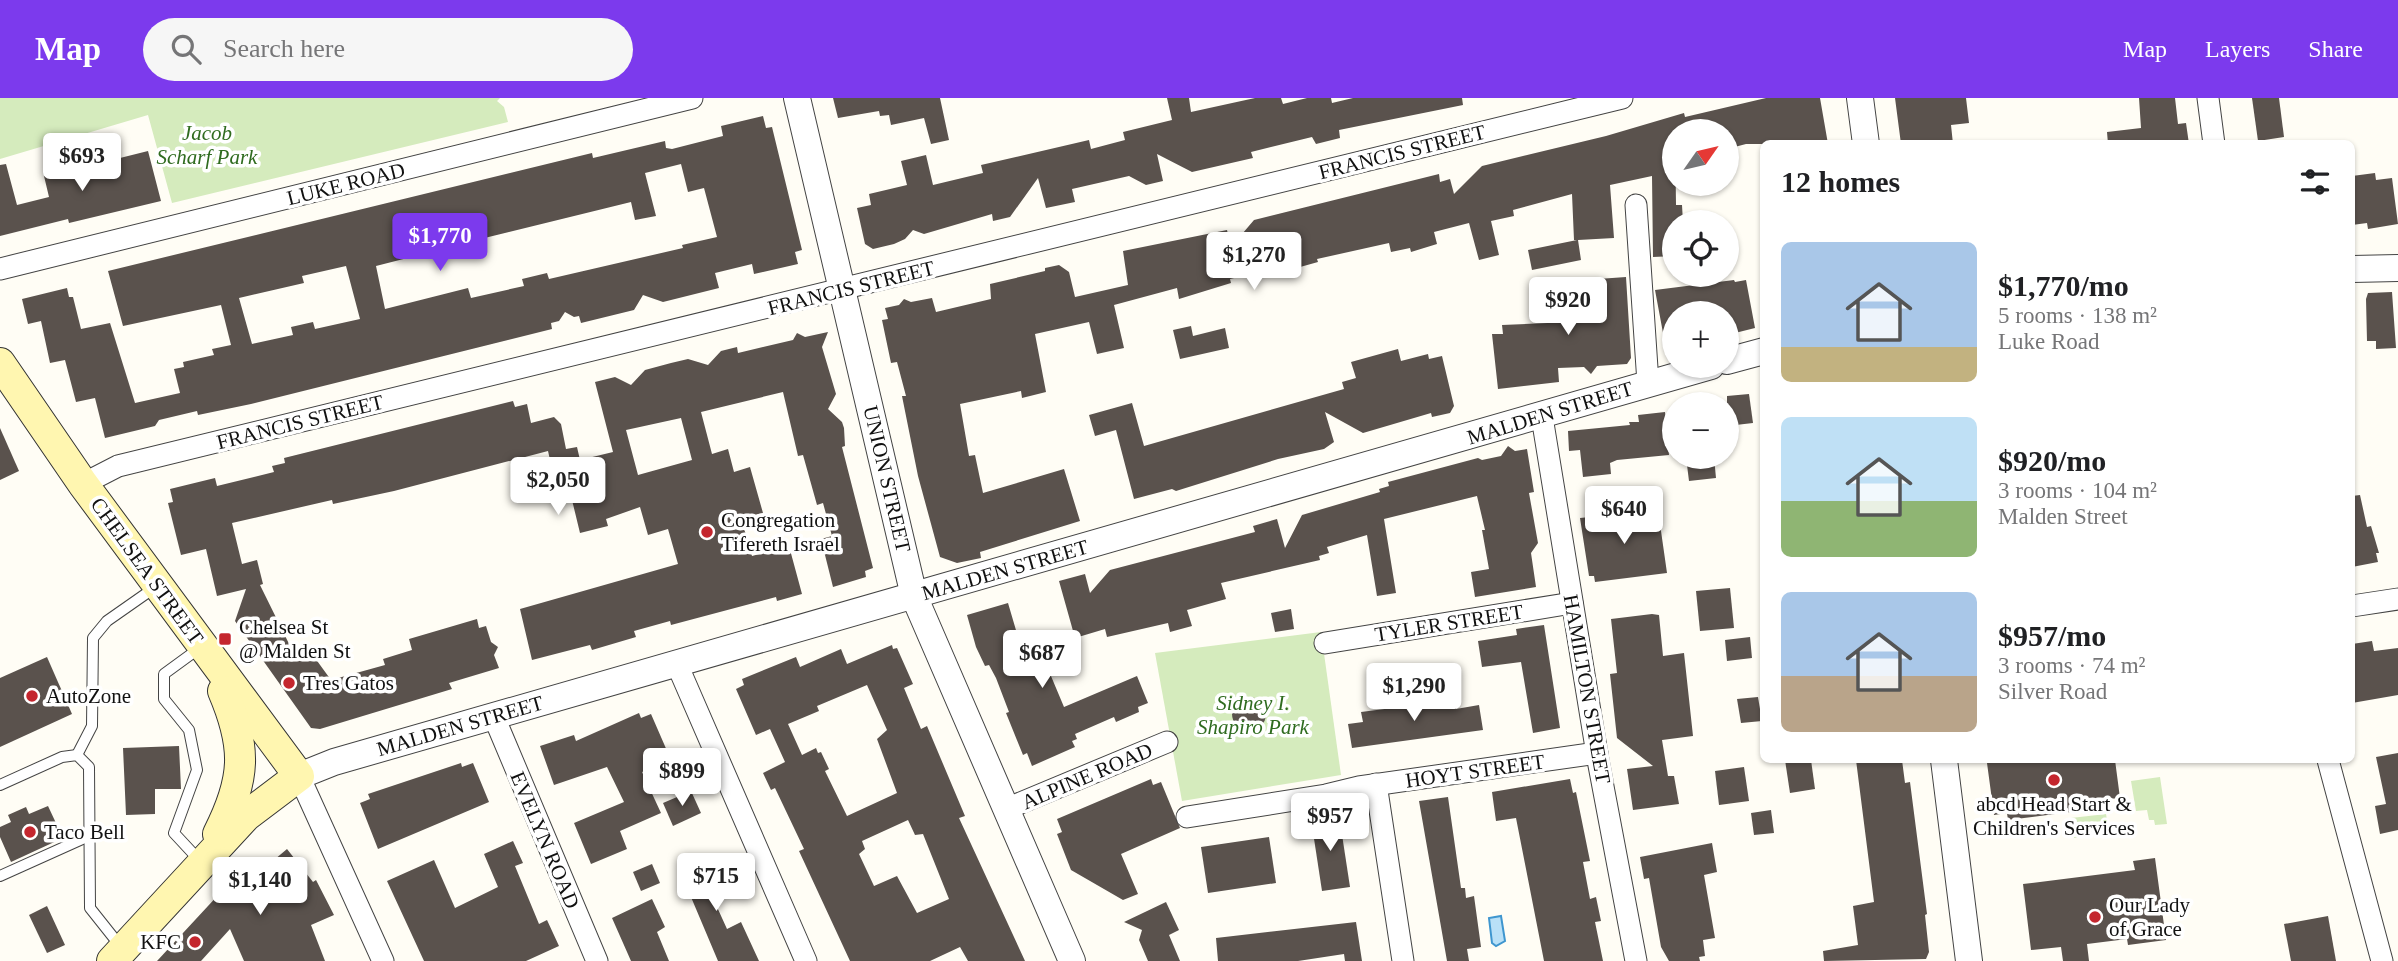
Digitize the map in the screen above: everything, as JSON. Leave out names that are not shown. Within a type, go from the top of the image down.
[{"type":"main road","name":"CHELSEA STREET","points":[[0,363],[83,484],[299,776]]},
{"type":"main road","points":[[202,647],[236,724],[241,760],[234,799],[202,863]]},
{"type":"main road","points":[[117,955],[257,806],[299,776]]},
{"type":"street","name":"LUKE ROAD","points":[[0,269],[692,98]]},
{"type":"street","name":"UNION STREET","points":[[797,98],[914,596],[1072,961]]},
{"type":"street","name":"FRANCIS STREET","points":[[83,484],[118,466],[1622,98]]},
{"type":"street","points":[[1860,98],[1865,140]]},
{"type":"street","points":[[2208,98],[2213,140]]},
{"type":"street","points":[[1636,205],[1648,383]]},
{"type":"street","points":[[2355,269],[2398,268]]},
{"type":"street","points":[[1739,358],[1760,352]]},
{"type":"street","name":"MALDEN STREET","points":[[299,776],[334,762],[1542,417],[1667,378]]},
{"type":"street","name":"HAMILTON STREET","points":[[1542,417],[1597,753],[1636,961]]},
{"type":"street","points":[[2355,606],[2398,599]]},
{"type":"street","name":"TYLER STREET","points":[[1325,643],[1572,603]]},
{"type":"street","points":[[676,663],[806,961]]},
{"type":"street","name":"EVELYN ROAD","points":[[494,718],[597,961]]},
{"type":"street","name":"ALPINE ROAD","points":[[1006,809],[1167,742]]},
{"type":"street","name":"HOYT STREET","points":[[1187,817],[1376,785],[1597,753]]},
{"type":"street","points":[[1944,763],[1969,961]]},
{"type":"street","points":[[2329,763],[2382,961]]},
{"type":"street","points":[[299,776],[383,961]]},
{"type":"street","points":[[1376,785],[1403,961]]},
{"type":"lane","points":[[77,755],[92,726],[93,638],[107,621],[158,586]]},
{"type":"lane","points":[[202,647],[164,674],[164,699],[189,730],[197,770],[174,833],[202,863]]},
{"type":"lane","points":[[0,785],[62,757],[77,755]]},
{"type":"lane","points":[[77,755],[89,767],[90,908],[117,955]]},
{"type":"lane","points":[[0,876],[89,836]]},
{"type":"green space","name":"Jacob Scharf Park","points":[[0,98],[500,98],[497,101],[504,107],[508,122],[172,203],[148,115],[0,159]]},
{"type":"green space","name":"Sidney I. Shapiro Park","points":[[1321,632],[1341,775],[1182,801],[1155,653]]},
{"type":"green space","points":[[2160,777],[2167,824],[2155,825],[2154,820],[2149,820],[2147,810],[2136,811],[2131,781]]},
{"type":"green space","points":[[2106,814],[2109,833],[2074,838],[2071,818]]},
{"type":"water","points":[[1501,916],[1505,941],[1496,946],[1492,943],[1489,918]]},
{"type":"building","points":[[833,98],[940,98],[949,140],[931,144],[924,118],[891,125],[889,115],[880,116],[879,111],[838,118]]},
{"type":"building","points":[[1167,98],[1189,98],[1191,112],[1255,98],[1281,98],[1283,104],[1307,98],[1331,98],[1332,103],[1353,98],[1462,98],[1463,105],[1339,130],[1340,138],[1316,144],[1312,137],[1251,152],[1253,158],[1192,172],[1157,154],[1163,181],[1146,185],[1129,176],[1072,189],[1075,202],[1046,208],[1038,178],[1010,217],[993,221],[992,214],[924,234],[913,230],[905,239],[873,249],[865,244],[857,208],[871,205],[869,194],[907,185],[901,161],[926,155],[933,185],[983,173],[981,165],[1089,140],[1091,149],[1125,140],[1123,132],[1172,120]]},
{"type":"building","points":[[1766,98],[1820,98],[1827,140],[1760,140],[1760,144],[1740,146],[1740,119],[1664,119],[1684,113],[1685,117]]},
{"type":"building","points":[[1895,98],[1966,98],[1969,123],[1951,125],[1953,140],[1900,140]]},
{"type":"building","points":[[2139,98],[2175,98],[2178,124],[2186,123],[2188,140],[2108,140],[2107,132],[2141,128]]},
{"type":"building","points":[[2252,98],[2279,98],[2284,137],[2258,140]]},
{"type":"building","points":[[763,116],[766,128],[772,127],[802,250],[795,252],[798,264],[754,274],[752,264],[715,273],[719,288],[663,302],[643,295],[634,310],[581,323],[579,316],[574,317],[565,312],[559,321],[551,323],[552,329],[251,404],[198,415],[197,411],[159,420],[155,426],[105,438],[95,398],[76,402],[65,360],[50,363],[41,321],[28,324],[22,299],[67,288],[69,297],[73,297],[81,329],[110,323],[135,403],[180,393],[174,369],[184,367],[183,362],[214,355],[212,349],[231,345],[221,305],[123,326],[108,271],[592,153],[593,158],[665,141],[666,148],[672,149],[723,136],[721,126]],"holes":[[[681,164],[688,192],[704,188],[717,237],[682,245],[683,248],[549,279],[547,273],[522,279],[524,286],[471,298],[468,288],[385,309],[376,266],[427,253],[428,257],[457,250],[456,245],[631,202],[635,220],[656,216],[645,173]],[[346,266],[360,319],[315,329],[313,322],[291,327],[293,335],[252,344],[239,298],[304,283],[302,276]]]},
{"type":"building","points":[[1662,119],[1662,196],[1676,196],[1676,205],[1682,205],[1682,210],[1662,210],[1662,257],[1653,257],[1652,176],[1610,185],[1614,238],[1578,240],[1581,260],[1532,270],[1528,250],[1577,240],[1574,240],[1572,194],[1513,210],[1514,216],[1491,221],[1499,255],[1479,260],[1469,223],[1434,232],[1437,244],[1411,252],[1410,248],[1391,252],[1389,243],[1317,259],[1318,262],[1293,269],[1292,264],[1230,279],[1231,283],[1179,299],[1177,288],[1114,305],[1124,348],[1097,354],[1089,322],[1035,334],[1046,392],[1022,398],[1021,391],[960,404],[969,456],[975,455],[983,493],[1064,469],[1080,521],[980,552],[981,558],[957,563],[940,557],[918,476],[902,396],[906,396],[897,362],[891,363],[882,320],[888,319],[885,308],[899,305],[904,299],[911,302],[932,298],[936,312],[991,299],[990,284],[1059,265],[1069,272],[1075,297],[1128,285],[1123,251],[1227,230],[1231,247],[1254,220],[1439,174],[1440,182],[1450,179],[1454,194],[1482,166]]},
{"type":"building","points":[[148,151],[161,201],[69,223],[68,219],[0,236],[0,165],[6,164],[17,205],[49,197],[44,176],[54,174],[53,169],[111,155],[112,160]]},
{"type":"building","points":[[2375,173],[2376,180],[2392,178],[2398,224],[2368,229],[2367,223],[2355,225],[2355,176]]},
{"type":"building","points":[[1626,277],[1631,358],[1627,364],[1597,366],[1591,374],[1584,367],[1558,368],[1559,382],[1498,389],[1492,334],[1503,334],[1502,325],[1571,322],[1570,281]]},
{"type":"building","points":[[1746,280],[1755,328],[1739,332],[1739,301],[1662,301],[1662,328],[1655,290],[1679,287],[1739,287],[1739,281]]},
{"type":"building","points":[[2392,292],[2396,348],[2376,349],[2376,341],[2367,341],[2366,299],[2368,293]]},
{"type":"building","points":[[1191,326],[1193,336],[1225,328],[1229,348],[1180,359],[1173,330]]},
{"type":"building","points":[[828,332],[822,347],[836,394],[828,409],[842,422],[844,428],[845,446],[842,447],[873,568],[865,571],[866,577],[833,587],[821,539],[832,536],[823,503],[817,505],[803,455],[798,456],[783,392],[701,412],[712,454],[728,449],[734,472],[750,467],[763,513],[741,518],[752,556],[789,546],[802,594],[777,601],[776,597],[671,625],[670,621],[634,631],[636,637],[592,650],[590,645],[532,660],[520,609],[678,564],[668,529],[648,535],[640,507],[606,519],[608,526],[580,533],[565,471],[553,473],[548,451],[394,491],[333,504],[332,500],[232,523],[242,564],[257,560],[263,584],[260,585],[295,656],[307,647],[331,680],[385,665],[383,659],[412,650],[409,639],[477,619],[479,628],[486,626],[491,642],[498,647],[494,655],[499,668],[449,683],[452,689],[320,729],[311,728],[235,621],[246,589],[217,596],[206,549],[181,555],[168,503],[173,502],[170,489],[215,478],[217,486],[274,472],[272,466],[285,463],[284,458],[513,401],[515,407],[527,404],[531,423],[554,417],[561,424],[566,449],[577,447],[580,460],[613,452],[595,382],[615,377],[631,385],[645,370],[688,359],[708,365],[721,351],[737,347],[738,353],[793,340],[797,333],[805,337]],"holes":[[[681,418],[692,460],[638,475],[626,430]]]},
{"type":"building","points":[[1398,349],[1401,361],[1428,354],[1429,359],[1442,356],[1454,406],[1450,413],[1432,417],[1431,413],[1363,433],[1325,412],[1334,442],[1324,449],[1278,459],[1176,491],[1172,489],[1134,499],[1116,430],[1095,436],[1089,415],[1132,403],[1144,446],[1344,389],[1342,382],[1356,378],[1351,362]]},
{"type":"building","points":[[1749,394],[1753,423],[1739,425],[1739,395]]},
{"type":"building","points":[[1662,412],[1662,456],[1617,460],[1610,463],[1611,474],[1583,477],[1580,450],[1569,451],[1568,431],[1630,425],[1629,422],[1639,422],[1638,415]]},
{"type":"building","points":[[0,428],[19,471],[0,480]]},
{"type":"building","points":[[1508,446],[1515,451],[1527,449],[1534,492],[1529,493],[1538,543],[1531,553],[1536,587],[1475,597],[1471,572],[1489,569],[1482,530],[1485,530],[1477,496],[1384,519],[1396,593],[1377,596],[1367,535],[1327,547],[1329,553],[1319,556],[1320,560],[1221,583],[1226,599],[1187,610],[1192,626],[1170,632],[1168,623],[1107,637],[1105,629],[1075,638],[1059,581],[1085,574],[1090,593],[1110,570],[1255,532],[1253,526],[1277,519],[1285,548],[1302,515],[1380,492],[1379,489],[1389,486],[1388,482],[1478,458],[1482,460],[1501,456]]},
{"type":"building","points":[[1688,469],[1715,469],[1716,478],[1689,481]]},
{"type":"building","points":[[2360,495],[2367,527],[2371,526],[2379,553],[2376,553],[2378,562],[2355,566],[2355,496]]},
{"type":"building","points":[[1658,510],[1667,573],[1595,582],[1594,576],[1589,576],[1580,518]]},
{"type":"building","points":[[1730,588],[1734,628],[1700,631],[1696,591]]},
{"type":"building","points":[[1008,603],[1018,637],[1026,634],[1037,660],[1043,657],[1064,707],[1137,676],[1148,703],[1138,707],[1139,712],[1116,722],[1114,717],[1075,734],[1077,739],[1072,741],[1075,747],[1032,766],[1027,753],[1023,755],[1006,713],[1009,712],[996,678],[989,665],[985,666],[976,647],[967,615]]},
{"type":"building","points":[[1291,609],[1294,629],[1275,632],[1271,613]]},
{"type":"building","points":[[1659,615],[1663,656],[1684,653],[1693,736],[1662,740],[1668,776],[1674,776],[1679,804],[1633,810],[1627,769],[1653,766],[1617,738],[1610,674],[1617,673],[1611,619]]},
{"type":"building","points":[[1544,625],[1560,728],[1533,733],[1521,662],[1482,667],[1478,641],[1517,635],[1516,629]]},
{"type":"building","points":[[1750,637],[1752,658],[1727,661],[1725,640]]},
{"type":"building","points":[[2372,641],[2374,651],[2398,648],[2398,695],[2355,702],[2355,644]]},
{"type":"building","points":[[892,645],[893,649],[897,648],[913,684],[904,688],[921,729],[927,726],[965,816],[959,818],[1025,961],[968,961],[960,947],[930,961],[850,961],[799,851],[804,849],[775,788],[771,790],[763,773],[785,762],[770,729],[756,735],[736,689],[744,685],[742,679],[796,657],[800,667],[841,649],[847,664]],"holes":[[[867,685],[887,730],[877,739],[897,793],[847,816],[825,771],[829,769],[821,752],[818,753],[816,748],[802,755],[788,724],[819,711],[817,706]],[[908,820],[915,835],[923,834],[949,899],[917,913],[897,876],[874,886],[859,854],[865,849],[862,841]]]},
{"type":"building","name":"AutoZone","points":[[47,657],[72,714],[0,747],[0,678]]},
{"type":"building","points":[[1249,697],[1261,702],[1266,714],[1261,726],[1249,731],[1237,726],[1232,714],[1237,702]]},
{"type":"building","points":[[1758,697],[1760,721],[1741,723],[1737,699]]},
{"type":"building","points":[[1455,700],[1456,709],[1479,705],[1483,730],[1352,748],[1348,724],[1363,722],[1361,712]]},
{"type":"building","points":[[639,713],[641,718],[651,714],[671,760],[642,772],[661,813],[620,831],[627,849],[591,864],[574,823],[624,802],[607,767],[554,785],[540,746],[574,735],[576,741]]},
{"type":"building","points":[[179,746],[181,789],[155,789],[155,814],[126,815],[123,748]]},
{"type":"building","points":[[2398,753],[2398,830],[2380,834],[2375,806],[2386,804],[2376,757]]},
{"type":"building","points":[[461,763],[462,767],[473,763],[489,802],[378,849],[360,803],[370,799],[368,794]]},
{"type":"building","points":[[1785,763],[1811,763],[1815,789],[1790,793]]},
{"type":"building","points":[[1856,763],[1902,763],[1905,783],[1910,782],[1927,914],[1929,952],[1926,959],[1824,961],[1823,951],[1858,945],[1853,906],[1874,902]]},
{"type":"building","name":"abcd Head Start & Children's Services","points":[[1987,763],[2115,763],[2120,798],[2108,799],[2109,807],[2008,820],[2007,813],[1994,815]]},
{"type":"building","points":[[1744,767],[1749,801],[1719,805],[1715,771]]},
{"type":"building","points":[[1151,779],[1153,785],[1161,782],[1180,828],[1121,854],[1138,894],[1123,900],[1071,870],[1057,834],[1062,832],[1057,819]]},
{"type":"building","points":[[1570,779],[1573,793],[1576,792],[1590,861],[1583,862],[1590,899],[1596,897],[1601,921],[1595,922],[1603,961],[1544,961],[1516,818],[1496,821],[1492,792]]},
{"type":"building","points":[[691,791],[701,813],[673,826],[663,803]]},
{"type":"building","points":[[1448,797],[1461,888],[1465,888],[1466,898],[1474,896],[1481,947],[1467,949],[1469,961],[1447,961],[1419,801]]},
{"type":"building","name":"Taco Bell","points":[[48,806],[63,838],[11,862],[0,837],[0,827],[11,822],[8,815],[26,807],[29,814]]},
{"type":"building","points":[[1771,810],[1774,833],[1754,835],[1751,813]]},
{"type":"building","points":[[1339,815],[1350,887],[1322,891],[1311,819]]},
{"type":"building","points":[[1269,837],[1276,883],[1208,893],[1201,847]]},
{"type":"building","points":[[513,841],[523,863],[515,866],[539,924],[547,920],[559,946],[526,961],[424,961],[387,881],[434,860],[455,908],[498,887],[484,854]]},
{"type":"building","points":[[1712,843],[1717,872],[1704,875],[1715,938],[1703,940],[1705,956],[1699,957],[1700,961],[1669,961],[1661,947],[1649,878],[1644,879],[1640,857]]},
{"type":"building","points":[[287,849],[313,882],[316,880],[334,915],[311,925],[325,961],[244,961],[230,929],[201,961],[157,961],[246,865],[255,876]]},
{"type":"building","points":[[713,857],[727,889],[712,896],[727,929],[741,922],[759,961],[718,961],[680,871]]},
{"type":"building","name":"Our Lady of Grace","points":[[2155,858],[2166,940],[2128,945],[2127,939],[2087,944],[2089,961],[2063,961],[2061,947],[2031,950],[2023,884],[2135,870],[2133,861]]},
{"type":"building","points":[[652,864],[660,883],[641,891],[633,872]]},
{"type":"building","points":[[652,899],[665,927],[657,932],[669,961],[631,961],[612,918]]},
{"type":"building","points":[[1166,902],[1179,930],[1169,935],[1180,961],[1148,961],[1139,940],[1142,930],[1124,922]]},
{"type":"building","points":[[47,906],[65,945],[47,953],[29,915]]},
{"type":"building","points":[[2328,916],[2336,961],[2291,961],[2284,924]]},
{"type":"building","points":[[1356,922],[1362,961],[1345,961],[1344,954],[1298,961],[1218,961],[1216,938]]},
{"type":"place","name":"Congregation Tifereth Israel","points":[[707,532]]},
{"type":"place","name":"Chelsea St @ Malden St","points":[[225,639]]},
{"type":"place","name":"Tres Gatos","points":[[289,683]]},
{"type":"place","name":"AutoZone","points":[[32,696]]},
{"type":"place","name":"abcd Head Start & Children's Services","points":[[2054,780]]},
{"type":"place","name":"Taco Bell","points":[[30,832]]},
{"type":"place","name":"Our Lady of Grace","points":[[2095,917]]},
{"type":"place","name":"KFC","points":[[195,942]]}]
